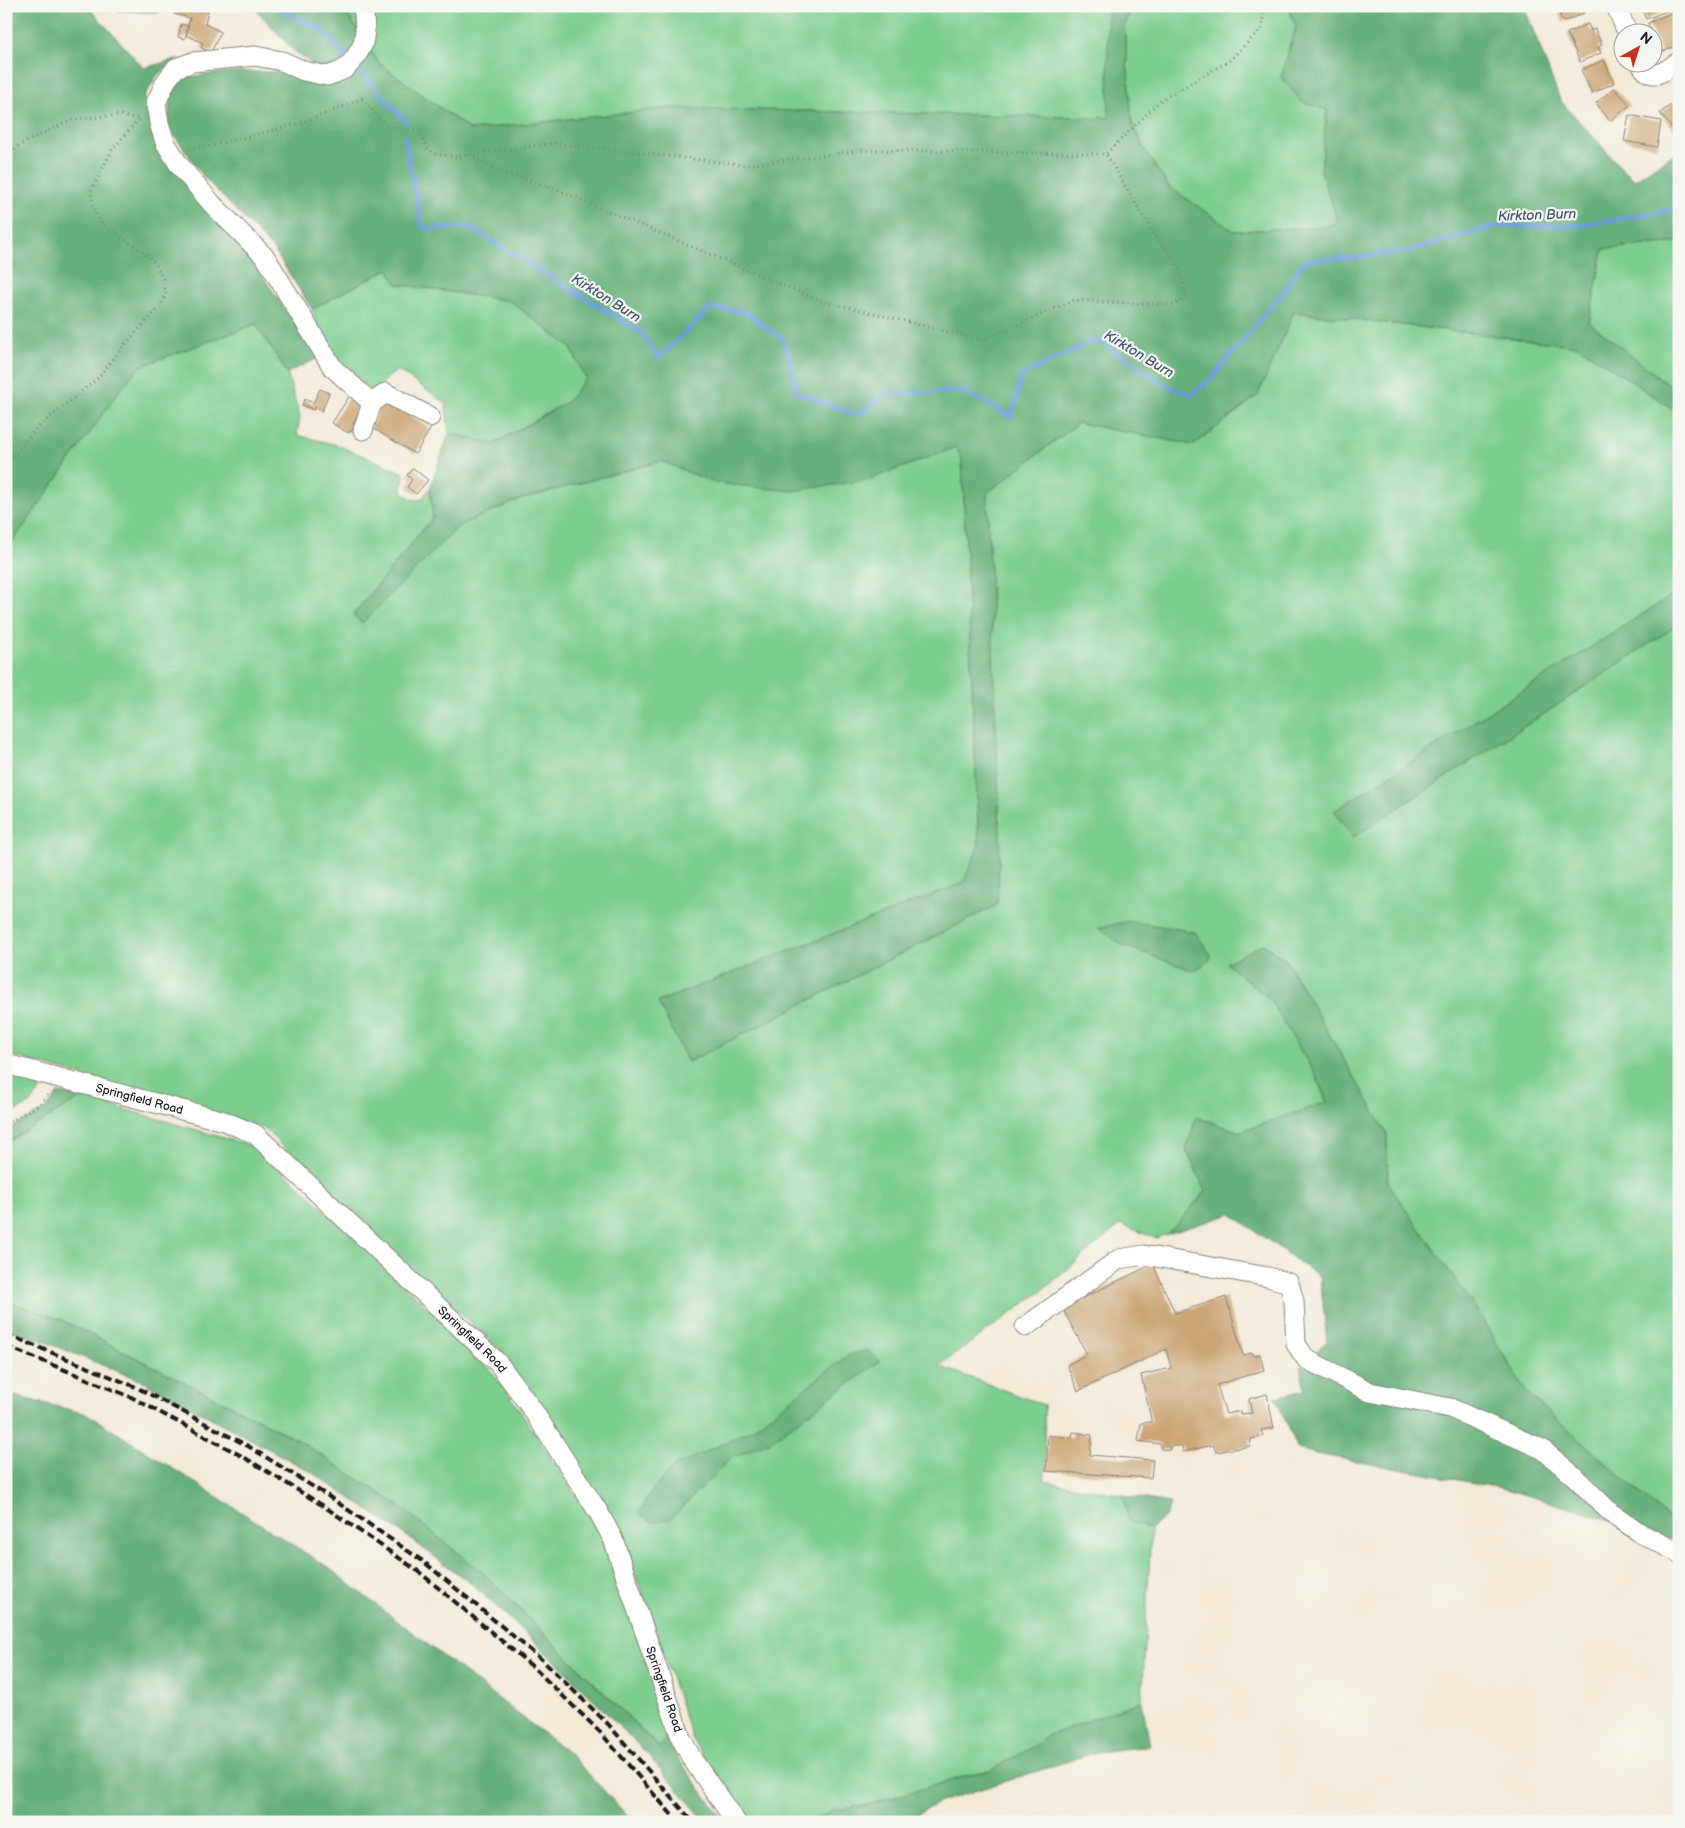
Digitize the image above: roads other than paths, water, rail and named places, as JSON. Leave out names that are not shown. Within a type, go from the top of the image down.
[{"type":"street","points":[[362,6],[366,31],[363,44],[350,63],[326,76],[304,71],[282,61],[255,56],[193,62],[176,68],[166,82],[156,103],[165,142],[179,165],[213,205],[266,258],[333,368],[372,403]]},
{"type":"street","points":[[1616,6],[1623,22]]},
{"type":"street","points":[[1650,72],[1660,74],[1679,61]]},
{"type":"street","points":[[363,430],[372,403],[386,393],[430,417]]},
{"type":"street","name":"Springfield Road","points":[[6,1064],[224,1121],[255,1134],[498,1363],[532,1409],[613,1538],[681,1738],[692,1759],[736,1822]]},
{"type":"street","points":[[1025,1327],[1119,1259],[1144,1255],[1268,1277],[1289,1283],[1294,1301],[1296,1344],[1306,1359],[1370,1392],[1450,1408],[1542,1449],[1574,1476],[1610,1512],[1642,1534],[1679,1553]]},
{"type":"waterway","name":"Kirkton Burn","points":[[274,6],[321,30],[407,123]]},
{"type":"waterway","name":"Kirkton Burn","points":[[404,137],[423,229],[469,227],[641,332],[658,358],[711,308],[745,312],[783,339],[793,374],[795,392],[857,415],[887,394],[964,391],[1012,417],[1021,376],[1096,339],[1165,385],[1191,395],[1210,380],[1286,288],[1305,260],[1355,258],[1406,251],[1496,226],[1576,226],[1679,209]]},
{"type":"railway","points":[[6,1334],[136,1387],[248,1446],[328,1496],[424,1562],[541,1659],[608,1724],[693,1822]]},
{"type":"railway","points":[[6,1346],[131,1397],[242,1456],[322,1505],[418,1571],[533,1667],[600,1732],[678,1822]]}]
